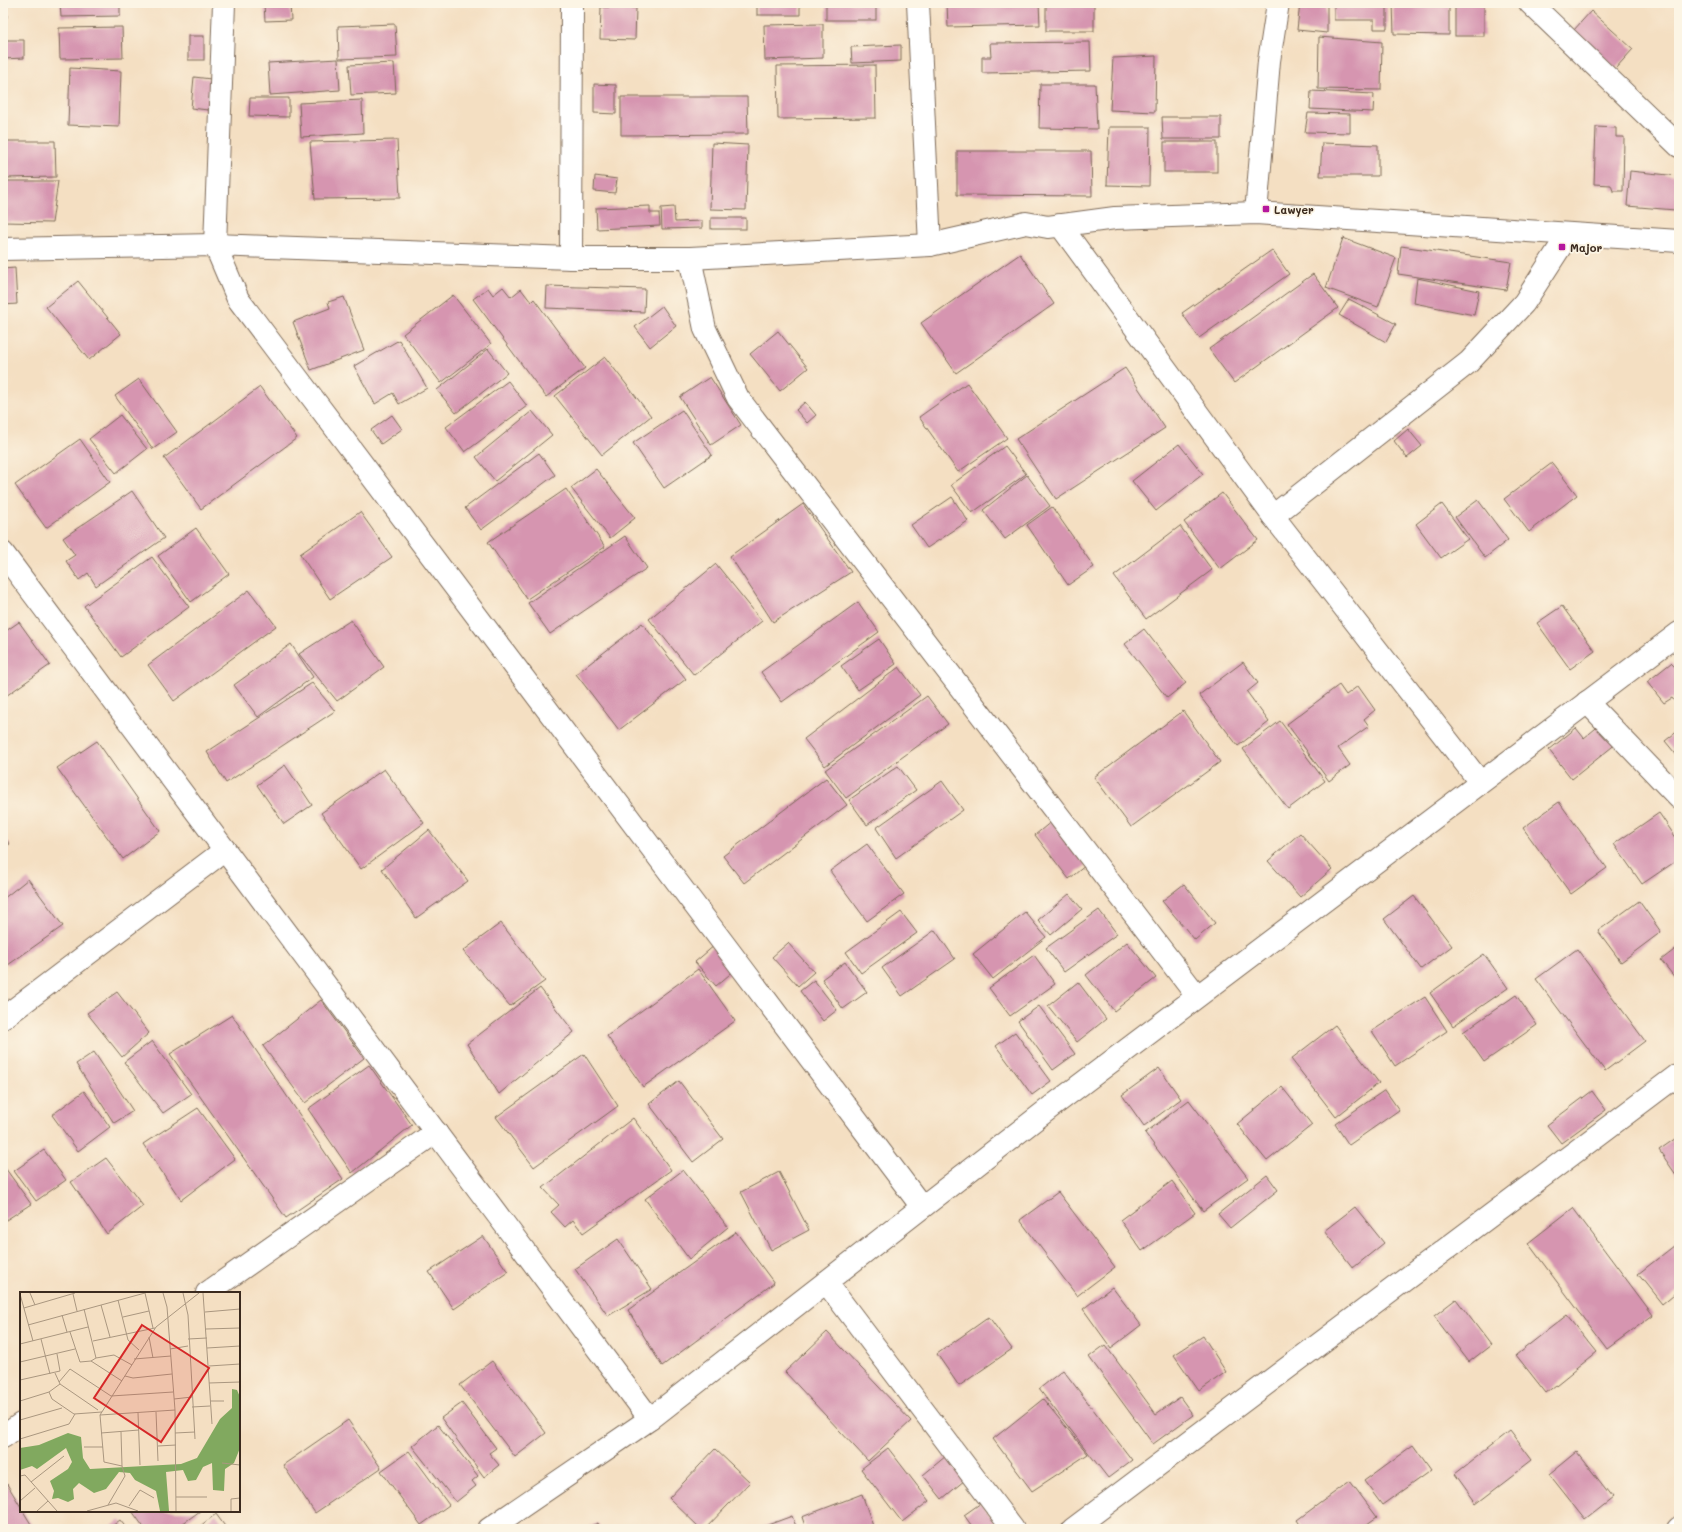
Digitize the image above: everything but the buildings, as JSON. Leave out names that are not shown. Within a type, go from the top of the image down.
[{"type":"street","points":[[224,3],[215,245],[238,299],[922,1207]]},
{"type":"street","points":[[570,258],[572,3]]},
{"type":"street","points":[[918,3],[930,245]]},
{"type":"street","points":[[1256,214],[1269,61],[1278,3]]},
{"type":"street","points":[[1530,3],[1679,146]]},
{"type":"street","points":[[3,249],[215,245],[570,258],[690,258],[930,245],[1026,223],[1048,227],[1115,218],[1256,214],[1679,241]]},
{"type":"street","points":[[1060,225],[1273,516],[1480,782]]},
{"type":"street","points":[[1273,516],[1469,362],[1524,303],[1568,235]]},
{"type":"street","points":[[690,258],[705,329],[738,398],[1197,996]]},
{"type":"street","points":[[3,553],[650,1419]]},
{"type":"street","points":[[489,1529],[650,1419],[922,1207],[1197,996],[1679,633]]},
{"type":"street","points":[[1587,702],[1679,798]]},
{"type":"street","points":[[3,1018],[225,850]]},
{"type":"street","points":[[1073,1529],[1679,1074]]},
{"type":"street","points":[[208,1292],[436,1132]]},
{"type":"street","points":[[826,1282],[1013,1529]]},
{"type":"street","points":[[3,1437],[20,1425]]},
{"type":"place","name":"Lawyer","points":[[1266,209]]},
{"type":"place","name":"Major","points":[[1562,247]]}]
